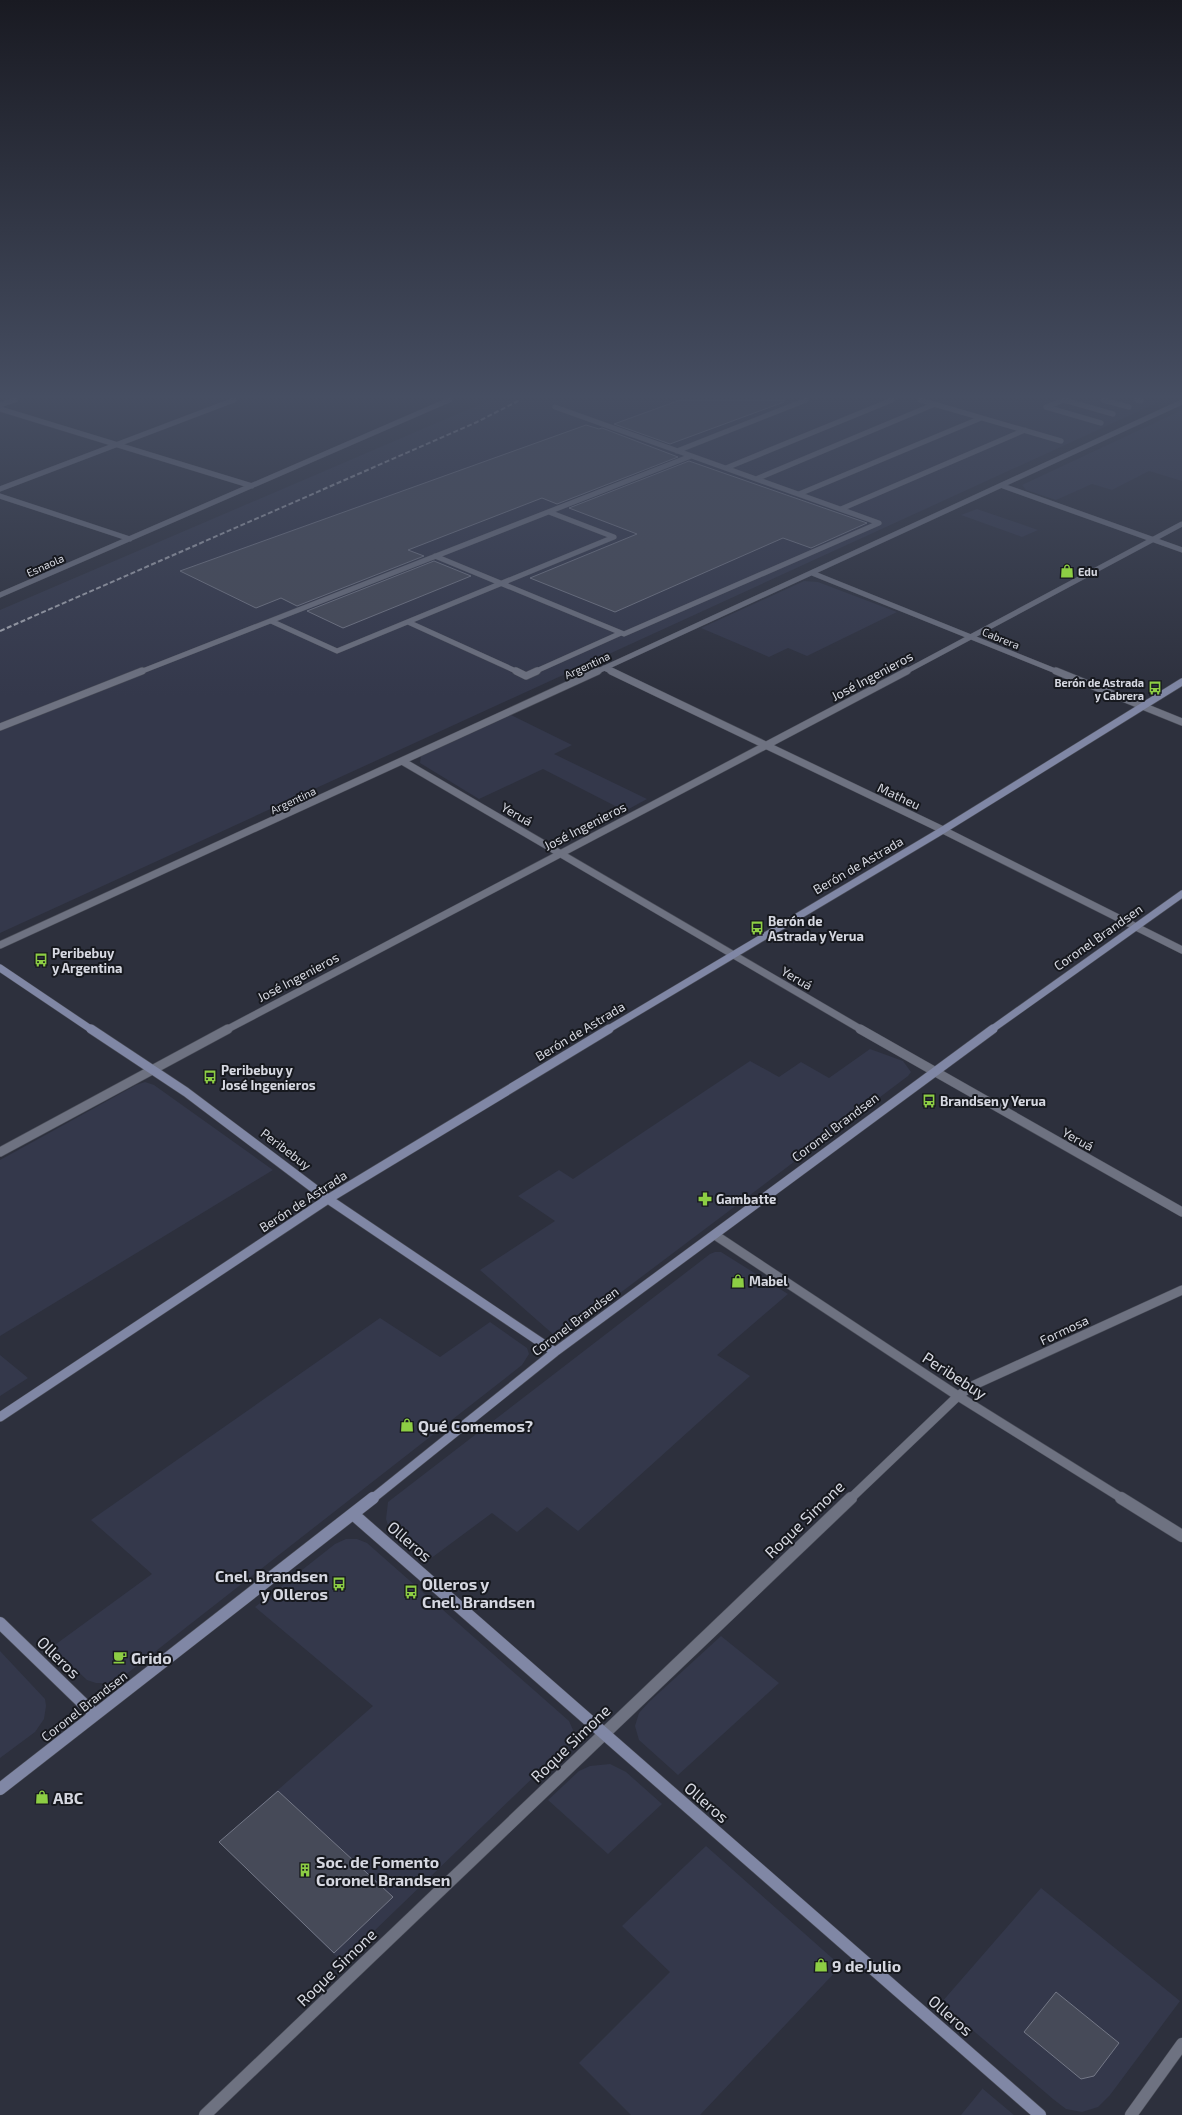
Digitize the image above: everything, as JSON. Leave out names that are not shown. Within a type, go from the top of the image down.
[{"type":"street","points":[[8,499],[130,539]]},
{"type":"street","name":"Esnaola","points":[[0,595],[223,499]]},
{"type":"street","points":[[0,727],[583,499]]},
{"type":"street","points":[[408,622],[526,676],[621,633],[624,634],[879,523],[812,499]]},
{"type":"street","points":[[841,509],[865,499]]},
{"type":"street","name":"Argentina","points":[[0,946],[975,499]]},
{"type":"street","points":[[1038,499],[1182,550]]},
{"type":"street","points":[[271,621],[337,650],[614,537],[549,512]]},
{"type":"street","name":"José Ingenieros","points":[[0,1152],[151,1068],[972,637],[1182,524]]},
{"type":"street","points":[[435,556],[621,633]]},
{"type":"street","name":"Cabrera","points":[[812,573],[1182,722]]},
{"type":"street","name":"Matheu","points":[[604,668],[943,830],[1182,950]]},
{"type":"street","name":"Berón de Astrada","points":[[0,1417],[328,1199],[733,954],[943,830],[1182,682]]},
{"type":"street","name":"Yeruá","points":[[402,761],[933,1071],[1182,1212]]},
{"type":"street","name":"Coronel Brandsen","points":[[0,1789],[353,1514],[555,1352],[715,1235],[933,1071],[1182,894]]},
{"type":"street","name":"Peribebuy","points":[[0,968],[186,1092],[328,1199],[555,1352]]},
{"type":"street","name":"Peribebuy","points":[[715,1235],[958,1396],[1182,1536]]},
{"type":"street","name":"Formosa","points":[[958,1396],[972,1386],[1182,1290]]},
{"type":"street","name":"Roque Simone","points":[[205,2115],[958,1396]]},
{"type":"street","name":"Olleros","points":[[353,1514],[1040,2115]]},
{"type":"street","name":"Olleros","points":[[0,1623],[95,1715]]},
{"type":"street","points":[[1131,2115],[1182,2044]]},
{"type":"shaded area","points":[[260,499],[948,499],[0,933],[0,610]]},
{"type":"shaded area","points":[[977,509],[1038,530],[1022,537],[961,515]]},
{"type":"shaded area","points":[[804,581],[818,582],[897,612],[807,656],[788,648],[769,657],[701,628]]},
{"type":"shaded area","points":[[511,715],[572,745],[554,754],[647,799],[625,811],[543,769],[479,799],[420,763],[421,756]]},
{"type":"shaded area","points":[[870,1049],[903,1061],[911,1072],[908,1076],[567,1333],[554,1335],[480,1270],[555,1221],[518,1196],[559,1170],[573,1179],[750,1061],[779,1077],[801,1062],[829,1078]]},
{"type":"shaded area","points":[[145,1082],[154,1085],[273,1170],[0,1336],[0,1160],[136,1085]]},
{"type":"shaded area","points":[[721,1252],[788,1294],[717,1355],[750,1376],[578,1531],[547,1507],[517,1532],[492,1513],[430,1559],[388,1525],[386,1519],[388,1502],[710,1254]]},
{"type":"shaded area","points":[[380,1318],[440,1357],[490,1322],[527,1348],[529,1354],[522,1365],[115,1683],[96,1683],[87,1680],[52,1647],[152,1574],[91,1520]]},
{"type":"shaded area","points":[[0,1355],[28,1378],[0,1396]]},
{"type":"shaded area","points":[[346,1539],[357,1539],[367,1543],[569,1721],[573,1730],[572,1740],[342,1962],[219,1842],[373,1706],[255,1607],[335,1544]]},
{"type":"shaded area","points":[[721,1636],[779,1683],[678,1775],[639,1740],[635,1726],[639,1713]]},
{"type":"shaded area","points":[[0,1651],[45,1699],[46,1706],[44,1719],[35,1732],[0,1758]]},
{"type":"shaded area","points":[[610,1764],[626,1772],[662,1804],[608,1854],[548,1800],[579,1771],[590,1766]]},
{"type":"shaded area","points":[[706,1846],[841,1966],[700,2115],[631,2115],[579,2063],[670,1972],[622,1926]]},
{"type":"shaded area","points":[[1041,1888],[1180,2001],[1110,2095],[1098,2107],[1082,2112],[1066,2109],[1053,2099],[941,2003]]},
{"type":"shaded area","points":[[983,2089],[1014,2115],[961,2115]]},
{"type":"building","points":[[381,499],[540,499],[408,550],[424,556],[297,606],[281,598],[256,608],[180,571]]},
{"type":"building","points":[[544,499],[571,499],[557,504]]},
{"type":"building","points":[[593,499],[797,499],[867,523],[811,548],[783,538],[615,612],[530,578],[637,534],[569,508]]},
{"type":"building","points":[[434,561],[471,576],[343,628],[307,611]]},
{"type":"building","name":"Soc. de Fomento Coronel Brandsen","points":[[278,1791],[393,1897],[334,1953],[219,1842]]},
{"type":"building","points":[[1056,1992],[1119,2043],[1094,2076],[1081,2079],[1024,2032]]},
{"type":"railway","points":[[0,631],[302,499]]},
{"type":"place","name":"Edu","points":[[1067,571]]},
{"type":"place","name":"Berón de Astrada y Cabrera","points":[[1155,688]]},
{"type":"place","name":"Berón de Astrada y Yerua","points":[[757,928]]},
{"type":"place","name":"Peribebuy y Argentina","points":[[41,960]]},
{"type":"place","name":"Peribebuy y José Ingenieros","points":[[210,1077]]},
{"type":"place","name":"Brandsen y Yerua","points":[[929,1101]]},
{"type":"place","name":"Gambatte","points":[[705,1199]]},
{"type":"place","name":"Mabel","points":[[738,1281]]},
{"type":"place","name":"Qué Comemos?","points":[[407,1425]]},
{"type":"place","name":"Cnel. Brandsen y Olleros","points":[[339,1584]]},
{"type":"place","name":"Olleros y Cnel. Brandsen","points":[[411,1592]]},
{"type":"place","name":"Grido","points":[[120,1657]]},
{"type":"place","name":"ABC","points":[[42,1797]]},
{"type":"place","name":"Soc. de Fomento Coronel Brandsen","points":[[305,1870]]},
{"type":"place","name":"9 de Julio","points":[[821,1965]]}]
